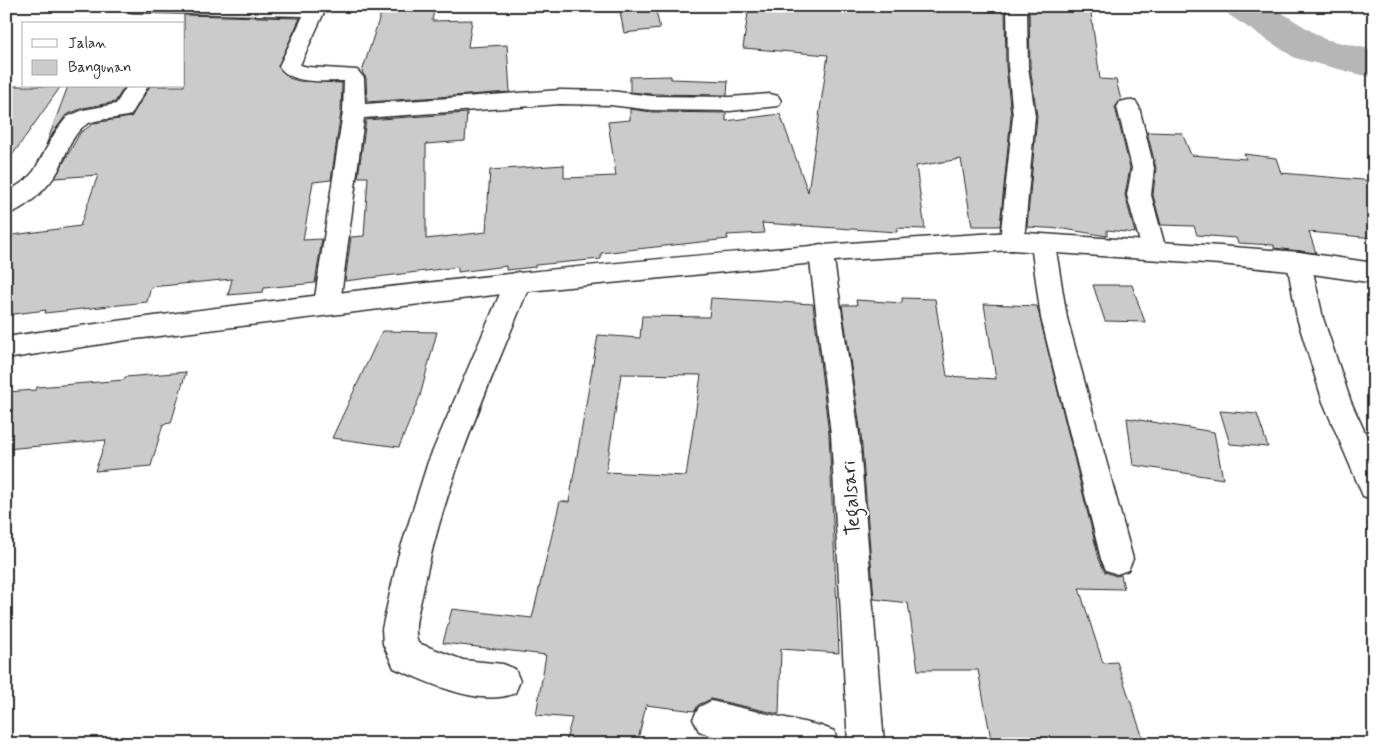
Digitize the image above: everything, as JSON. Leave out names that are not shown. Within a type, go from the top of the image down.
[{"type":"street","points":[[132,6],[317,8],[289,66],[293,71],[342,74],[354,78],[354,112],[327,304]]},
{"type":"street","points":[[1012,241],[1024,116],[1018,66],[1017,6]]},
{"type":"street","points":[[6,206],[32,190],[44,176],[68,130],[78,120],[83,117],[123,110],[137,88]]},
{"type":"street","points":[[354,112],[560,97],[610,98],[652,103],[730,104],[770,101]]},
{"type":"street","points":[[1128,107],[1143,168],[1139,195],[1154,250]]},
{"type":"street","points":[[6,348],[127,329],[518,282],[821,253],[1012,241],[1299,262],[1374,273]]},
{"type":"street","points":[[1043,244],[1054,318],[1117,559]]},
{"type":"street","name":"Tegalsari","points":[[821,253],[845,434],[866,744]]},
{"type":"street","points":[[1299,262],[1310,318],[1337,402],[1374,486]]},
{"type":"street","points":[[504,681],[463,677],[406,656],[400,644],[399,628],[414,558],[443,462],[518,282]]},
{"type":"street","points":[[711,719],[821,744]]},
{"type":"building","points":[[385,6],[435,6],[432,21],[472,20],[468,47],[507,45],[510,92],[367,102],[366,78],[362,72]]},
{"type":"building","points":[[619,6],[655,6],[660,29],[624,33]]},
{"type":"building","points":[[749,6],[1005,6],[1006,66],[1011,116],[1000,226],[972,226],[961,159],[916,166],[925,229],[897,228],[897,232],[762,223],[764,233],[727,235],[728,239],[601,253],[601,259],[535,265],[535,267],[506,270],[506,266],[458,272],[458,267],[345,281],[351,237],[364,236],[368,177],[358,177],[366,120],[467,113],[465,141],[426,144],[426,239],[486,232],[490,170],[564,165],[564,178],[616,176],[608,122],[630,120],[630,109],[652,112],[726,113],[726,121],[780,114],[808,192],[828,55],[743,48]]},
{"type":"building","points":[[1029,6],[1090,6],[1100,79],[1116,80],[1121,100],[1115,107],[1130,168],[1125,195],[1135,233],[1107,230],[1107,236],[1064,229],[1027,227],[1037,116],[1030,66]]},
{"type":"building","points":[[184,15],[300,18],[278,67],[289,78],[299,81],[342,83],[341,112],[331,180],[313,182],[303,240],[322,239],[315,283],[264,288],[263,292],[228,295],[232,279],[151,287],[147,302],[45,313],[46,310],[6,315],[6,255],[13,235],[80,226],[98,175],[55,178],[80,133],[94,123],[131,117],[149,88],[185,88]]},
{"type":"building","points":[[671,76],[671,79],[728,81],[727,95],[630,92],[630,77]]},
{"type":"building","points":[[6,86],[60,88],[6,164]]},
{"type":"building","points":[[67,88],[124,88],[115,102],[83,108],[66,115],[46,145]]},
{"type":"building","points":[[1147,132],[1182,133],[1191,155],[1246,159],[1244,154],[1276,158],[1281,173],[1374,181],[1374,238],[1309,232],[1316,253],[1274,248],[1274,245],[1238,243],[1236,238],[1197,235],[1194,226],[1161,225],[1153,195],[1156,168]]},
{"type":"building","points":[[1093,285],[1132,285],[1145,322],[1105,321]]},
{"type":"building","points":[[711,298],[813,304],[829,434],[839,653],[781,649],[779,714],[711,699],[698,705],[695,711],[646,705],[637,744],[565,744],[572,718],[536,715],[546,655],[443,643],[452,609],[532,618],[560,501],[569,502],[598,335],[640,338],[642,316],[709,317]],"holes":[[[621,374],[701,375],[686,476],[606,472]]]},
{"type":"building","points":[[902,298],[935,299],[947,376],[996,379],[984,304],[1037,306],[1099,559],[1105,572],[1116,576],[1121,575],[1124,589],[1079,588],[1103,663],[1117,662],[1145,744],[1068,744],[1067,739],[991,739],[978,670],[918,670],[908,603],[874,599],[861,434],[842,305],[857,305],[856,300],[902,303]]},
{"type":"building","points":[[382,331],[437,332],[420,396],[399,447],[332,438]]},
{"type":"building","points":[[186,372],[171,423],[163,424],[151,466],[95,471],[106,440],[6,449],[6,392],[36,390],[37,387],[124,380],[125,377]]},
{"type":"building","points":[[1220,411],[1257,414],[1268,447],[1230,444]]},
{"type":"building","points":[[1127,418],[1214,432],[1223,479],[1133,465]]},
{"type":"waterway","points":[[1243,6],[1310,49],[1374,64]]}]
